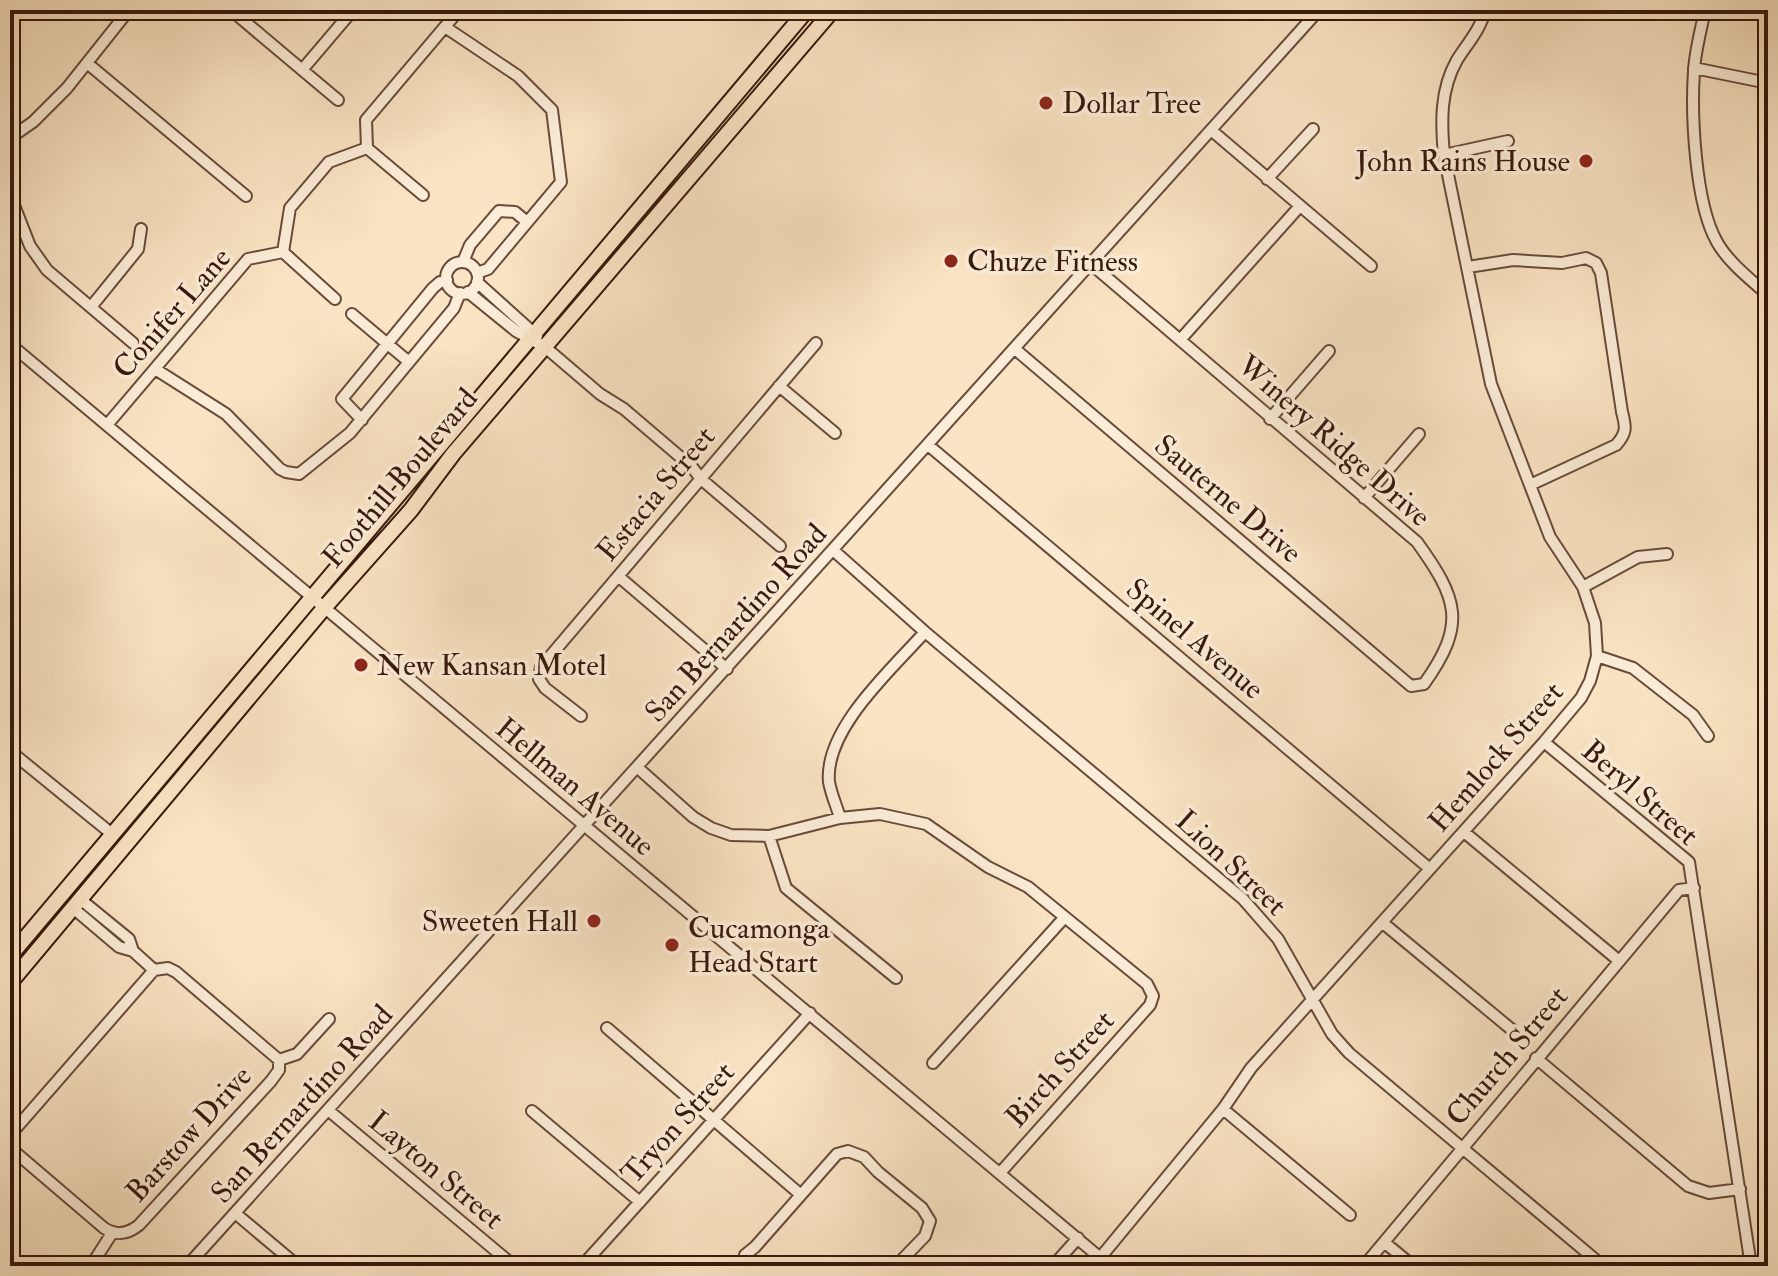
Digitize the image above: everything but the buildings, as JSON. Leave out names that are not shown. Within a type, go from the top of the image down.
[{"type":"main road","name":"Foothill Boulevard","points":[[10,956],[807,10]]},
{"type":"main road","name":"Foothill Boulevard","points":[[10,983],[324,608],[411,510],[453,454],[833,10]]},
{"type":"street","points":[[10,138],[45,110],[129,10]]},
{"type":"street","points":[[231,10],[338,100]]},
{"type":"street","points":[[302,70],[353,10]]},
{"type":"street","points":[[423,195],[367,148],[366,120],[459,10]]},
{"type":"street","name":"San Bernardino Road","points":[[187,1266],[1319,10]]},
{"type":"street","name":"Hemlock Street","points":[[1100,1258],[1223,1109],[1251,1068],[1544,742],[1581,698],[1590,681],[1597,656],[1595,623],[1583,587],[1550,537],[1491,384],[1444,155],[1440,118],[1446,87],[1456,62],[1481,24],[1485,10]]},
{"type":"street","points":[[1705,10],[1694,68],[1693,116],[1702,193],[1717,242],[1750,280],[1768,295]]},
{"type":"street","points":[[155,369],[226,414],[280,469],[295,475],[343,441],[362,420],[464,292],[488,269],[561,182],[552,110],[518,76],[445,27]]},
{"type":"street","points":[[87,63],[246,196]]},
{"type":"street","points":[[1694,68],[1768,83]]},
{"type":"street","points":[[1267,179],[1313,129]]},
{"type":"street","points":[[1211,130],[1371,266]]},
{"type":"street","points":[[1444,155],[1508,141]]},
{"type":"street","points":[[335,299],[283,252],[290,208],[329,162],[367,148]]},
{"type":"street","points":[[10,195],[30,246],[47,270],[133,343]]},
{"type":"street","points":[[1180,340],[1300,206]]},
{"type":"street","points":[[527,222],[515,212],[499,211],[470,245],[463,262],[450,268],[447,280],[450,288],[464,292],[516,331],[532,336]]},
{"type":"street","points":[[91,307],[138,249],[141,229]]},
{"type":"street","name":"Conifer Lane","points":[[107,425],[248,259],[283,252]]},
{"type":"street","points":[[1468,267],[1513,260],[1562,263],[1586,258],[1596,263],[1601,273],[1622,412],[1627,427],[1616,445],[1530,485]]},
{"type":"street","points":[[463,262],[472,265],[477,278],[532,336],[600,394],[624,409],[780,546]]},
{"type":"street","name":"Winery Ridge Drive","points":[[1091,264],[1417,542],[1448,591],[1454,620],[1449,645],[1424,684],[1411,686]]},
{"type":"street","points":[[362,420],[342,399],[433,288],[447,280]]},
{"type":"street","points":[[352,314],[409,362]]},
{"type":"street","name":"Estacia Street","points":[[581,716],[545,688],[539,679],[541,667],[816,343]]},
{"type":"street","name":"Hellman Avenue","points":[[10,344],[1110,1266]]},
{"type":"street","name":"Sauterne Drive","points":[[1015,349],[1411,686]]},
{"type":"street","points":[[1270,419],[1329,351]]},
{"type":"street","points":[[779,386],[835,433]]},
{"type":"street","points":[[1364,498],[1419,434]]},
{"type":"street","name":"Spinel Avenue","points":[[928,445],[1430,869]]},
{"type":"street","name":"Lion Street","points":[[833,550],[925,632],[1243,899],[1278,939],[1332,1034],[1349,1053],[1603,1266]]},
{"type":"street","points":[[1583,587],[1638,557],[1667,554]]},
{"type":"street","points":[[618,576],[727,669]]},
{"type":"street","points":[[840,818],[829,781],[836,739],[855,711],[925,632]]},
{"type":"street","points":[[1597,656],[1633,668],[1693,715],[1708,736]]},
{"type":"street","name":"Beryl Street","points":[[1544,742],[1689,862],[1751,1266]]},
{"type":"street","points":[[10,751],[112,834]]},
{"type":"street","points":[[638,768],[693,817],[731,835],[769,836],[840,818],[880,814],[926,824],[988,867],[1028,887],[1064,918],[933,1063]]},
{"type":"street","points":[[1464,832],[1618,960]]},
{"type":"street","points":[[769,836],[786,888],[896,978]]},
{"type":"street","name":"Church Street","points":[[1364,1266],[1679,890],[1694,888]]},
{"type":"street","points":[[77,903],[129,939],[133,951]]},
{"type":"street","points":[[77,903],[107,937],[119,947],[133,951],[154,970]]},
{"type":"street","name":"Birch Street","points":[[1000,1173],[1150,1005],[1153,996],[1147,984],[1064,918]]},
{"type":"street","points":[[1383,923],[1511,1029]]},
{"type":"street","points":[[107,937],[115,928]]},
{"type":"street","points":[[94,1265],[112,1233],[15,1152],[10,1145],[11,1134],[154,970],[168,968],[176,972],[279,1060],[297,1054],[329,1019]]},
{"type":"street","name":"Tryon Street","points":[[582,1266],[810,1013]]},
{"type":"street","points":[[607,1028],[801,1195]]},
{"type":"street","points":[[1536,1058],[1688,1186],[1709,1193],[1740,1189]]},
{"type":"street","name":"Barstow Drive","points":[[112,1233],[124,1233],[139,1225],[271,1081],[279,1070],[279,1060]]},
{"type":"street","points":[[1223,1109],[1350,1215]]},
{"type":"street","name":"Layton Street","points":[[328,1110],[514,1266]]},
{"type":"street","points":[[532,1111],[640,1202]]},
{"type":"street","points":[[741,1265],[745,1255],[837,1154],[848,1151],[864,1157],[922,1208],[930,1221],[925,1236],[896,1266]]},
{"type":"street","points":[[235,1213],[298,1266]]},
{"type":"street","points":[[1053,1266],[1078,1238]]},
{"type":"street","points":[[1384,1242],[1413,1266]]},
{"type":"place","name":"Dollar Tree","points":[[1046,103]]},
{"type":"place","name":"John Rains House","points":[[1586,161]]},
{"type":"place","name":"Chuze Fitness","points":[[951,261]]},
{"type":"place","name":"New Kansan Motel","points":[[361,665]]},
{"type":"place","name":"Sweeten Hall","points":[[594,921]]},
{"type":"place","name":"Cucamonga Head Start","points":[[672,945]]}]
